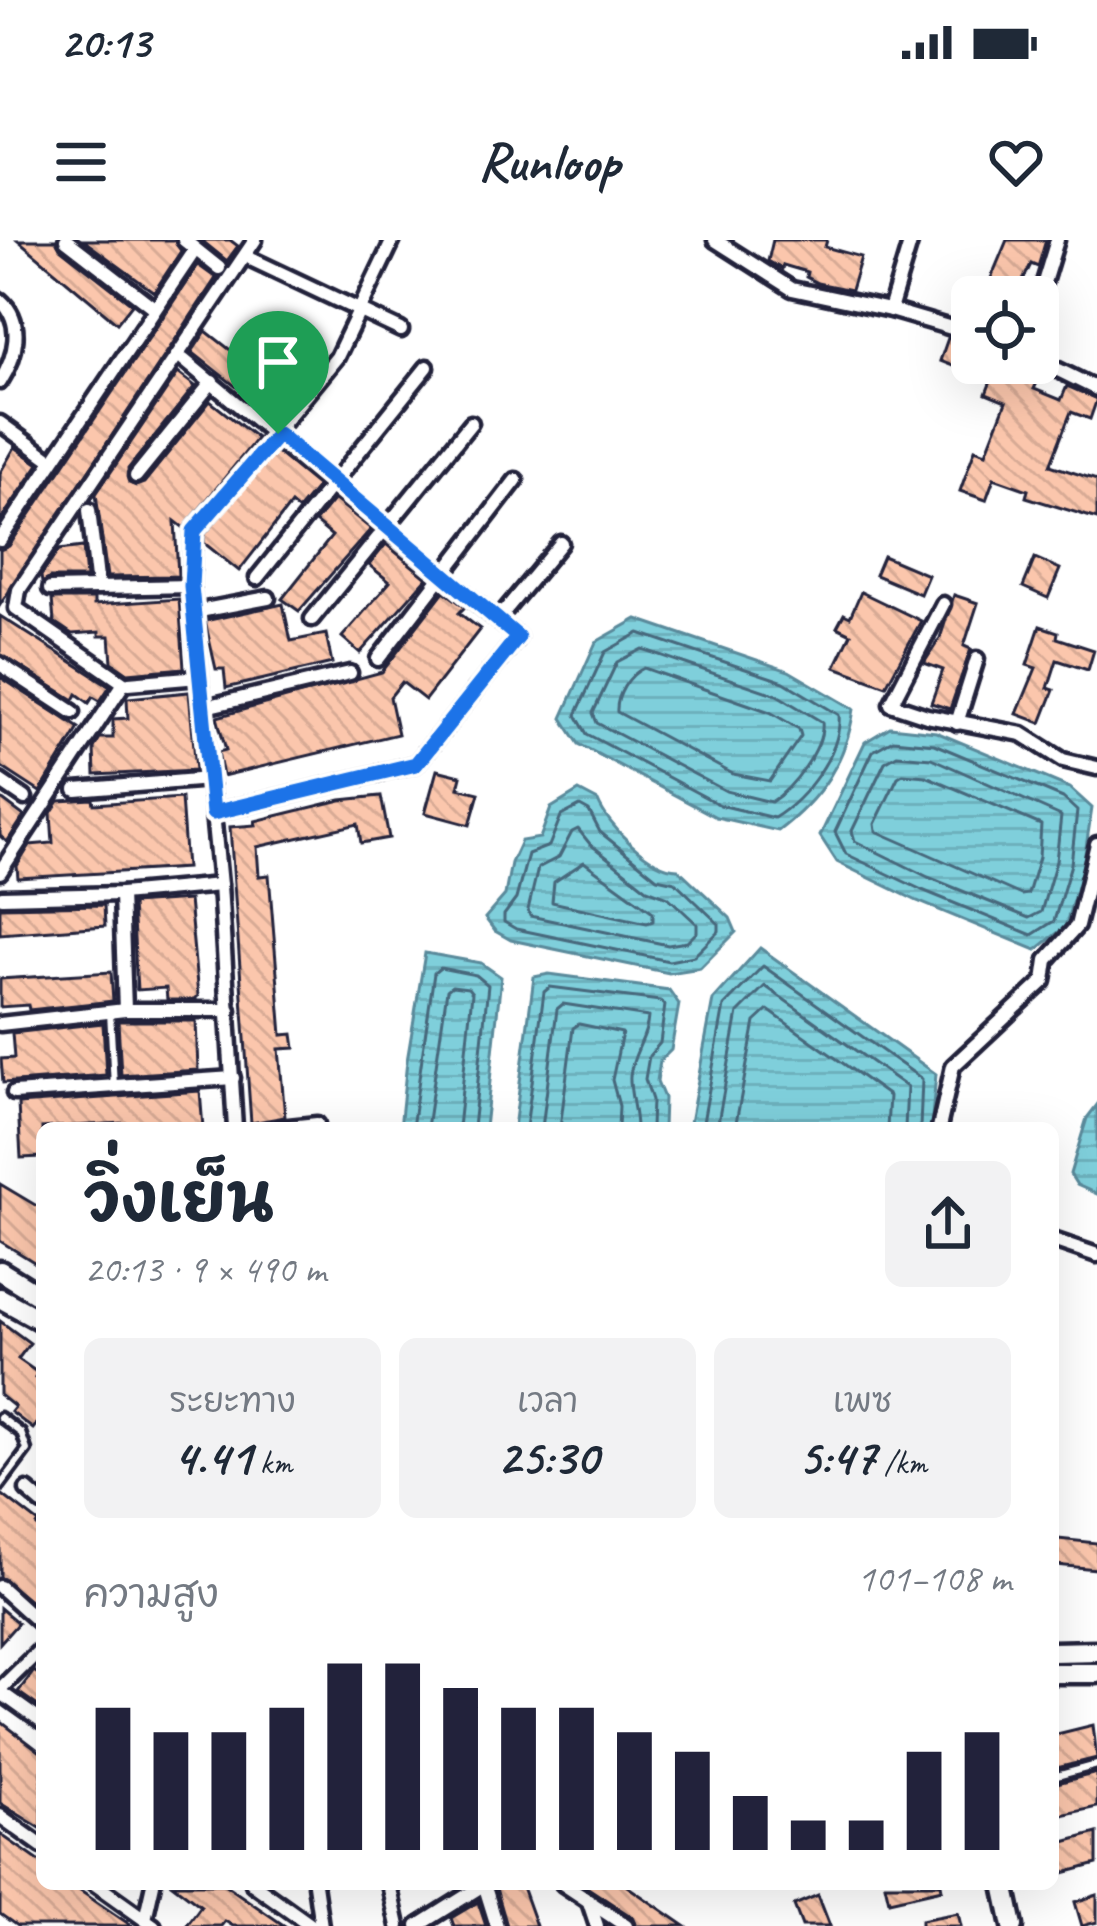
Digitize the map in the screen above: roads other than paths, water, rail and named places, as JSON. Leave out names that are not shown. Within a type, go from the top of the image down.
[{"type":"main road","points":[[0,1271],[36,1293]]},
{"type":"main road","points":[[0,1298],[36,1318]]},
{"type":"main road","points":[[1059,1652],[1097,1651]]},
{"type":"main road","points":[[1059,1672],[1097,1673]]},
{"type":"main road","points":[[1005,1890],[1013,1926]]},
{"type":"street","points":[[66,240],[154,308]]},
{"type":"street","points":[[0,872],[124,683],[16,608],[19,590],[255,240]]},
{"type":"street","points":[[715,240],[791,289],[951,328]]},
{"type":"street","points":[[890,310],[911,240]]},
{"type":"street","points":[[1046,276],[1057,240]]},
{"type":"street","points":[[235,1122],[220,886],[191,586],[194,531],[338,357],[390,241]]},
{"type":"street","points":[[0,540],[154,308],[189,245],[219,268]]},
{"type":"street","points":[[254,260],[401,330]]},
{"type":"street","points":[[0,300],[8,308],[17,340],[0,382]]},
{"type":"street","points":[[184,360],[518,637],[416,764],[213,813]]},
{"type":"street","points":[[257,578],[427,367]]},
{"type":"street","points":[[1059,370],[1097,389]]},
{"type":"street","points":[[136,476],[212,382]]},
{"type":"street","points":[[0,423],[51,460]]},
{"type":"street","points":[[312,619],[471,424]]},
{"type":"street","points":[[378,659],[516,480]]},
{"type":"street","points":[[89,510],[98,588]]},
{"type":"street","points":[[498,619],[561,543]]},
{"type":"street","points":[[50,589],[191,586]]},
{"type":"street","points":[[194,613],[268,598]]},
{"type":"street","points":[[943,604],[891,704],[957,723],[1022,734],[1063,760],[1097,768]]},
{"type":"street","points":[[957,723],[976,659]]},
{"type":"street","points":[[0,664],[73,712]]},
{"type":"street","points":[[201,707],[350,673]]},
{"type":"street","points":[[129,683],[199,677]]},
{"type":"street","points":[[76,790],[209,779]]},
{"type":"street","points":[[0,781],[25,798]]},
{"type":"street","points":[[940,1122],[953,1066],[1044,981],[1047,961],[1076,926],[1097,844]]},
{"type":"street","points":[[2,897],[220,886]]},
{"type":"street","points":[[121,894],[125,1010]]},
{"type":"street","points":[[0,1024],[125,1010],[229,1010]]},
{"type":"street","points":[[14,1093],[233,1078]]},
{"type":"street","points":[[1059,1242],[1097,1255]]},
{"type":"street","points":[[27,1490],[36,1498]]},
{"type":"street","points":[[0,1587],[36,1620]]},
{"type":"street","points":[[36,1654],[0,1690],[36,1717]]},
{"type":"street","points":[[0,1816],[36,1842]]},
{"type":"street","points":[[103,1890],[150,1923]]},
{"type":"street","points":[[150,1923],[153,1890]]},
{"type":"street","points":[[262,1890],[317,1926]]},
{"type":"street","points":[[316,1890],[317,1926]]},
{"type":"street","points":[[390,1890],[398,1926]]},
{"type":"street","points":[[418,1926],[473,1890]]},
{"type":"street","points":[[481,1890],[497,1926]]},
{"type":"street","points":[[572,1890],[626,1926]]},
{"type":"street","points":[[589,1901],[596,1926]]},
{"type":"lane","points":[[110,1012],[115,1086]]},
{"type":"lane","points":[[0,1418],[21,1433],[27,1450],[0,1486]]},
{"type":"lane","points":[[1059,1775],[1097,1765]]},
{"type":"water","points":[[637,619],[789,671],[854,709],[845,746],[829,778],[778,831],[716,817],[579,744],[562,718],[596,642]]},
{"type":"water","points":[[890,727],[936,732],[1070,788],[1092,808],[1083,867],[1065,927],[1036,950],[837,862],[820,836],[865,742]]},
{"type":"water","points":[[579,791],[598,801],[631,844],[655,862],[678,869],[730,918],[736,932],[700,968],[669,973],[511,940],[485,918],[505,895],[521,841],[540,838],[551,808]]},
{"type":"water","points":[[760,948],[936,1074],[932,1122],[690,1122],[713,1000]]},
{"type":"water","points":[[425,953],[481,963],[501,977],[486,1122],[401,1122]]},
{"type":"water","points":[[549,974],[669,990],[679,1004],[671,1050],[660,1061],[657,1081],[664,1098],[663,1122],[515,1122],[534,977]]},
{"type":"water","points":[[1097,1105],[1097,1194],[1077,1185],[1070,1174],[1087,1118]]}]
